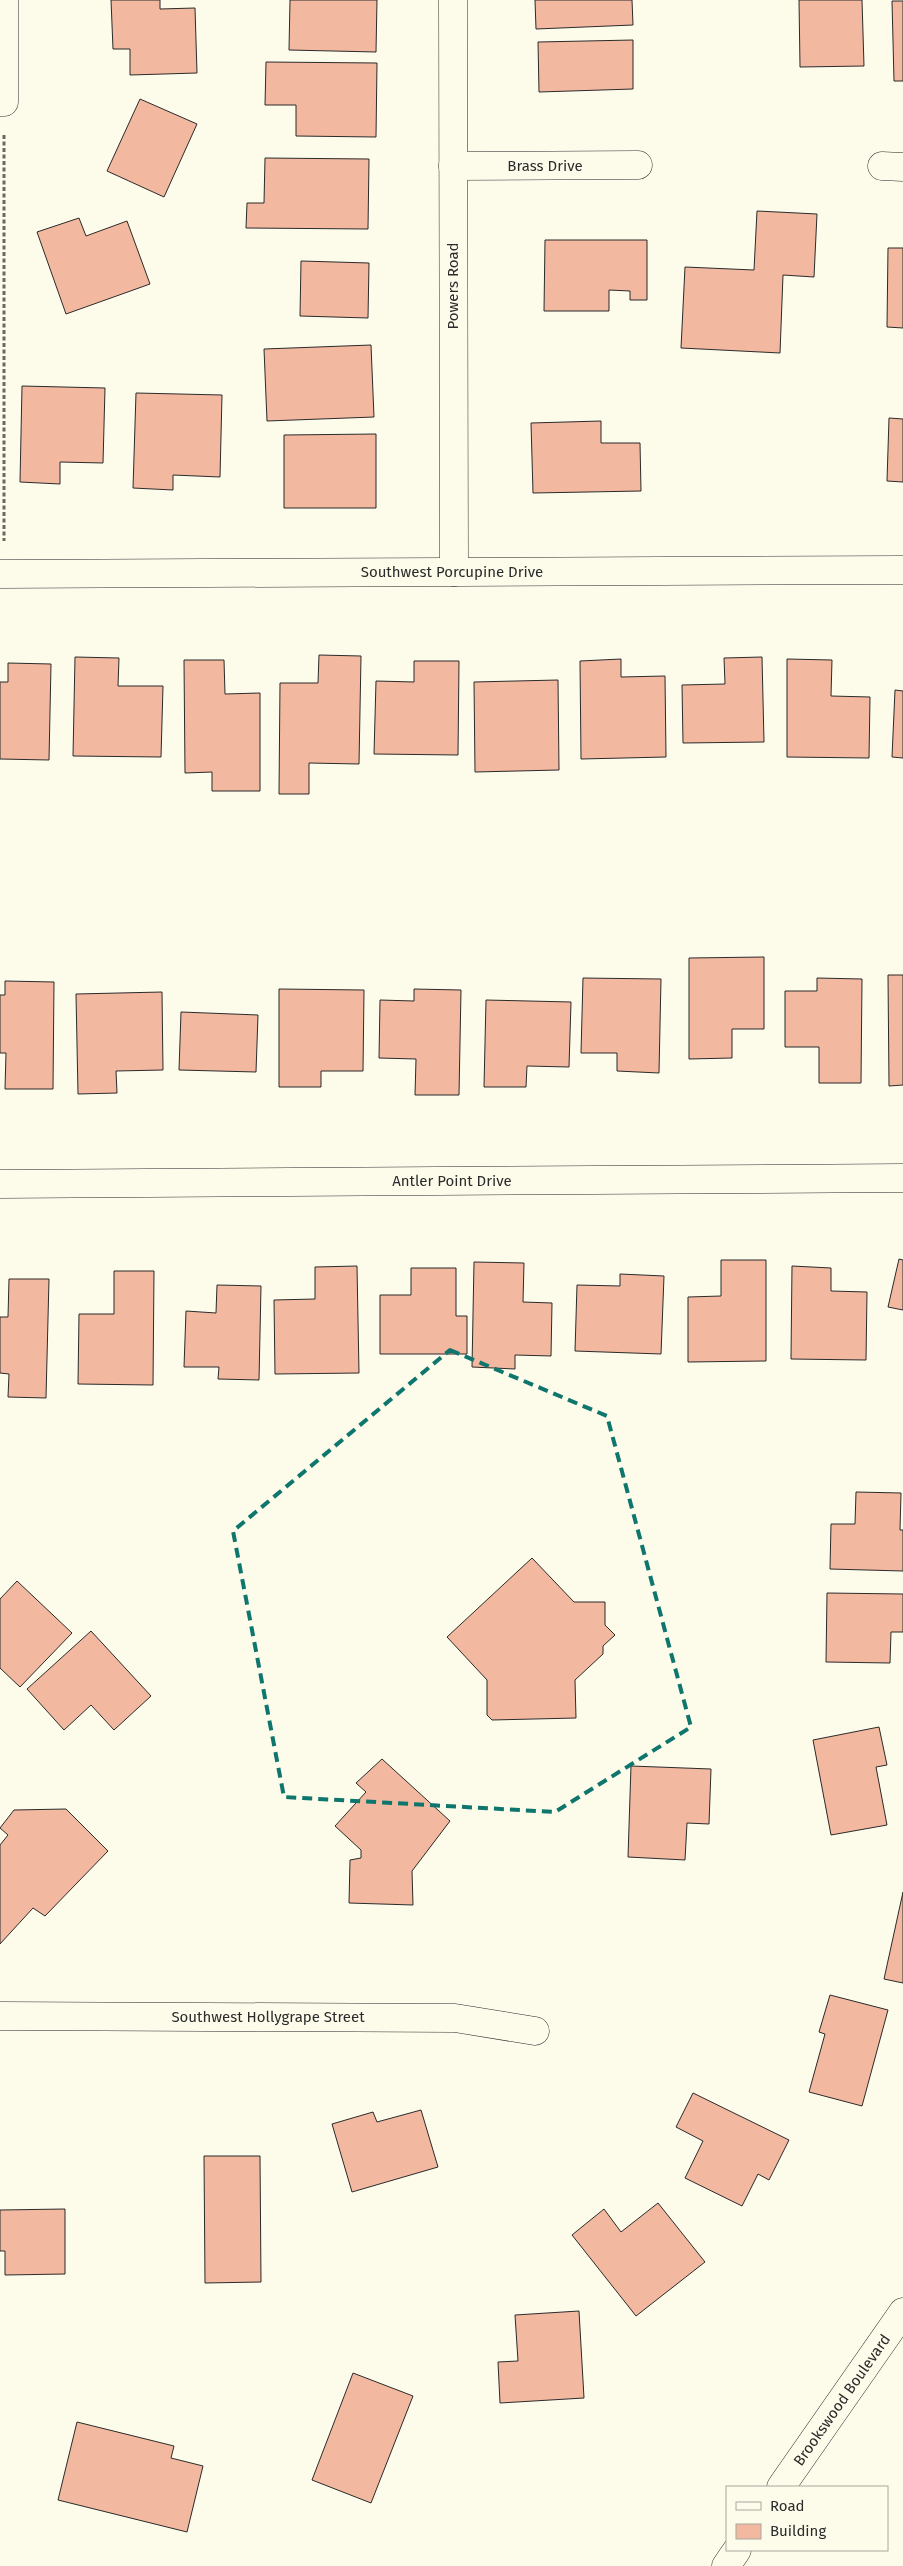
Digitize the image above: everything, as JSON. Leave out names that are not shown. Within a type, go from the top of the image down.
[{"type":"street","points":[[2,102],[4,0]]},
{"type":"street","name":"Powers Road","points":[[453,0],[454,572]]},
{"type":"street","name":"Brass Drive","points":[[453,166],[638,165]]},
{"type":"street","name":"Southwest Porcupine Drive","points":[[2,574],[903,570]]},
{"type":"street","name":"Antler Point Drive","points":[[0,1184],[903,1178]]},
{"type":"street","name":"Southwest Hollygrape Street","points":[[0,2016],[455,2018],[536,2031]]},
{"type":"street","name":"Brookswood Boulevard","points":[[782,2486],[903,2312]]},
{"type":"street","points":[[726,2566],[736,2551]]},
{"type":"path","points":[[2,102],[2,574]]},
{"type":"highlighted area","points":[[450,1350],[607,1416],[691,1727],[555,1812],[284,1797],[233,1531]]},
{"type":"building","points":[[111,0],[160,0],[160,9],[195,8],[197,73],[130,75],[130,49],[113,49]]},
{"type":"building","points":[[290,0],[377,0],[376,52],[289,50]]},
{"type":"building","points":[[535,0],[632,0],[633,25],[536,29]]},
{"type":"building","points":[[799,0],[862,0],[864,66],[800,67]]},
{"type":"building","points":[[892,1],[903,1],[903,81],[894,81]]},
{"type":"building","points":[[633,40],[633,89],[539,92],[538,42]]},
{"type":"building","points":[[266,62],[377,63],[376,137],[296,136],[296,105],[265,105]]},
{"type":"building","points":[[140,99],[197,124],[164,197],[107,171]]},
{"type":"building","points":[[265,158],[369,159],[368,229],[246,228],[247,203],[264,203]]},
{"type":"building","points":[[757,211],[817,214],[814,277],[783,275],[780,353],[681,348],[685,267],[754,270]]},
{"type":"building","points":[[79,218],[86,236],[127,221],[150,284],[66,314],[37,232]]},
{"type":"building","points":[[545,240],[647,240],[647,300],[630,300],[630,291],[609,290],[609,311],[544,311]]},
{"type":"building","points":[[888,248],[903,248],[903,328],[887,327]]},
{"type":"building","points":[[301,261],[369,263],[368,318],[300,316]]},
{"type":"building","points":[[371,345],[374,417],[267,421],[264,349]]},
{"type":"building","points":[[22,386],[105,388],[103,463],[60,462],[60,484],[20,482]]},
{"type":"building","points":[[136,393],[222,395],[220,477],[173,475],[173,490],[133,488]]},
{"type":"building","points":[[889,418],[903,419],[903,482],[887,481]]},
{"type":"building","points":[[601,421],[601,443],[640,443],[641,491],[533,493],[531,423]]},
{"type":"building","points":[[376,434],[376,508],[284,508],[284,435]]},
{"type":"building","points":[[319,655],[361,656],[359,764],[309,763],[309,794],[279,794],[280,683],[318,683]]},
{"type":"building","points":[[75,657],[119,658],[118,686],[163,686],[161,757],[73,756]]},
{"type":"building","points":[[762,657],[764,742],[683,743],[682,685],[725,684],[724,658]]},
{"type":"building","points":[[621,659],[621,677],[665,676],[666,757],[581,759],[580,661]]},
{"type":"building","points":[[787,659],[832,660],[831,696],[870,697],[869,758],[787,757]]},
{"type":"building","points":[[184,660],[224,660],[225,694],[260,693],[260,791],[212,791],[212,772],[185,773]]},
{"type":"building","points":[[414,661],[459,661],[458,755],[374,754],[376,681],[414,682]]},
{"type":"building","points":[[8,663],[51,664],[49,760],[0,759],[0,682],[8,682]]},
{"type":"building","points":[[558,680],[559,770],[475,772],[474,682]]},
{"type":"building","points":[[895,690],[903,691],[903,758],[892,757]]},
{"type":"building","points":[[764,957],[764,1029],[732,1029],[732,1058],[689,1059],[689,958]]},
{"type":"building","points":[[888,975],[903,975],[903,1085],[889,1086]]},
{"type":"building","points":[[583,978],[661,979],[659,1073],[617,1071],[617,1053],[581,1053]]},
{"type":"building","points":[[817,978],[862,979],[861,1083],[819,1083],[819,1047],[785,1047],[785,991],[817,991]]},
{"type":"building","points":[[5,981],[54,982],[53,1089],[5,1089],[6,1053],[0,1053],[0,995],[5,995]]},
{"type":"building","points":[[279,989],[364,990],[363,1071],[321,1071],[321,1087],[279,1087]]},
{"type":"building","points":[[414,989],[461,990],[459,1095],[415,1095],[416,1059],[379,1058],[380,1000],[414,1001]]},
{"type":"building","points":[[162,992],[163,1070],[116,1071],[117,1093],[78,1094],[76,994]]},
{"type":"building","points":[[486,1000],[571,1002],[569,1067],[527,1066],[526,1087],[484,1087]]},
{"type":"building","points":[[181,1012],[258,1015],[256,1072],[179,1070]]},
{"type":"building","points":[[899,1259],[903,1260],[903,1310],[888,1307]]},
{"type":"building","points":[[721,1260],[766,1260],[766,1361],[688,1362],[688,1297],[721,1296]]},
{"type":"building","points":[[474,1262],[524,1263],[523,1302],[552,1303],[551,1356],[515,1355],[515,1369],[472,1367]]},
{"type":"building","points":[[357,1266],[359,1373],[275,1374],[274,1300],[315,1299],[315,1267]]},
{"type":"building","points":[[792,1266],[831,1268],[831,1291],[867,1292],[866,1360],[791,1359]]},
{"type":"building","points":[[411,1268],[456,1268],[456,1316],[467,1316],[467,1354],[380,1354],[380,1295],[411,1295]]},
{"type":"building","points":[[114,1271],[154,1271],[153,1385],[78,1384],[79,1314],[114,1314]]},
{"type":"building","points":[[620,1274],[664,1276],[661,1354],[575,1351],[577,1285],[620,1286]]},
{"type":"building","points":[[9,1279],[49,1279],[46,1398],[8,1397],[9,1374],[0,1373],[0,1317],[8,1317]]},
{"type":"building","points":[[217,1285],[261,1286],[259,1380],[218,1379],[219,1367],[184,1367],[186,1311],[216,1313]]},
{"type":"building","points":[[856,1492],[901,1493],[900,1530],[903,1530],[903,1571],[830,1569],[831,1524],[855,1524]]},
{"type":"building","points":[[532,1558],[574,1602],[605,1602],[605,1625],[615,1635],[603,1646],[603,1654],[575,1680],[576,1718],[492,1720],[487,1715],[487,1680],[447,1637]]},
{"type":"building","points":[[17,1581],[72,1633],[20,1687],[0,1668],[0,1599]]},
{"type":"building","points":[[827,1593],[903,1594],[903,1632],[891,1632],[890,1663],[826,1662]]},
{"type":"building","points":[[91,1631],[151,1696],[114,1730],[91,1705],[64,1730],[27,1689]]},
{"type":"building","points":[[879,1727],[887,1765],[876,1767],[887,1825],[831,1835],[813,1740]]},
{"type":"building","points":[[382,1759],[450,1821],[412,1871],[413,1905],[349,1903],[350,1860],[361,1858],[361,1850],[335,1826],[366,1792],[356,1783]]},
{"type":"building","points":[[631,1766],[711,1769],[709,1824],[687,1823],[685,1860],[628,1857]]},
{"type":"building","points":[[66,1809],[108,1851],[45,1916],[33,1908],[0,1944],[0,1845],[8,1835],[0,1828],[14,1810]]},
{"type":"building","points":[[903,1892],[903,1983],[884,1979]]},
{"type":"building","points":[[830,1995],[888,2010],[862,2106],[809,2092],[825,2034],[819,2032]]},
{"type":"building","points":[[693,2093],[789,2140],[769,2180],[758,2174],[742,2206],[685,2178],[703,2141],[676,2127]]},
{"type":"building","points":[[421,2110],[438,2167],[352,2192],[332,2124],[373,2112],[377,2122]]},
{"type":"building","points":[[204,2156],[260,2156],[261,2282],[205,2283]]},
{"type":"building","points":[[658,2203],[705,2262],[636,2316],[572,2235],[604,2209],[621,2232]]},
{"type":"building","points":[[65,2209],[65,2274],[5,2275],[5,2251],[0,2251],[0,2210]]},
{"type":"building","points":[[579,2311],[584,2398],[500,2403],[498,2362],[518,2361],[515,2315]]},
{"type":"building","points":[[353,2373],[413,2396],[371,2503],[312,2480]]},
{"type":"building","points":[[77,2422],[174,2446],[171,2458],[203,2466],[187,2532],[58,2500]]}]
